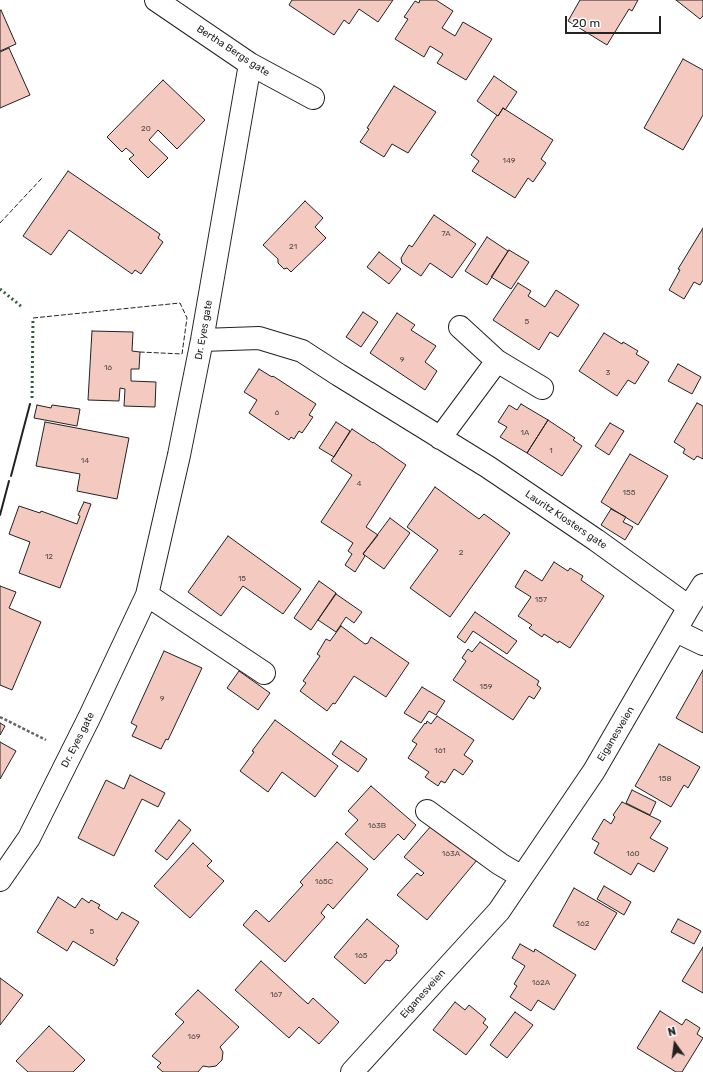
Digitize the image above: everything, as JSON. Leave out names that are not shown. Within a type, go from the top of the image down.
[{"type":"street","name":"Bertha Bergs gate","points":[[156,0],[250,64],[313,98]]},
{"type":"street","name":"Dr. Eyes gate","points":[[0,880],[29,838],[114,668],[147,595],[179,455],[202,340],[250,64]]},
{"type":"street","points":[[460,327],[497,361],[542,388]]},
{"type":"street","name":"Lauritz Klosters gate","points":[[202,340],[259,338],[302,351],[488,467],[596,540],[689,607]]},
{"type":"street","points":[[440,438],[497,361]]},
{"type":"street","name":"Eiganesveien","points":[[352,1072],[499,911],[594,771],[703,585]]},
{"type":"street","points":[[147,595],[264,673]]},
{"type":"street","points":[[676,631],[703,644]]},
{"type":"street","points":[[427,811],[500,864],[522,878]]},
{"type":"path","points":[[0,717],[71,752]]},
{"type":"building","points":[[292,0],[393,0],[378,22],[359,9],[349,24],[344,20],[334,35],[289,5]]},
{"type":"building","points":[[420,0],[436,0],[453,11],[442,28],[455,36],[463,22],[492,39],[466,80],[437,63],[443,54],[430,46],[424,57],[395,39],[408,19],[404,17],[415,1],[419,3]]},
{"type":"building","points":[[580,0],[638,0],[632,11],[629,9],[607,45],[568,21]]},
{"type":"building","points":[[676,0],[703,0],[703,16],[700,19]]},
{"type":"building","points":[[1,10],[16,44],[0,51],[0,11]]},
{"type":"building","points":[[9,48],[30,95],[0,108],[0,52]]},
{"type":"building","points":[[683,59],[703,70],[703,115],[683,150],[644,128]]},
{"type":"building","points":[[494,76],[517,92],[505,110],[503,108],[498,116],[477,101]]},
{"type":"building","points":[[163,80],[205,120],[177,149],[158,130],[149,140],[168,158],[148,178],[129,159],[134,155],[126,148],[122,152],[107,137]]},
{"type":"building","points":[[394,86],[436,112],[408,153],[392,144],[384,157],[360,142],[369,129],[367,128]]},
{"type":"building","points":[[503,108],[553,140],[541,159],[546,163],[533,182],[528,178],[515,198],[472,171],[479,161],[471,155]]},
{"type":"building","points":[[68,171],[160,234],[158,238],[163,242],[141,274],[135,270],[132,274],[69,230],[51,255],[23,236]]},
{"type":"building","points":[[305,201],[323,218],[315,227],[326,238],[291,272],[287,268],[284,269],[278,263],[278,259],[263,245]]},
{"type":"building","points":[[434,215],[476,244],[452,278],[430,263],[421,276],[402,263],[401,258],[409,245],[412,247]]},
{"type":"building","points":[[703,228],[703,280],[700,285],[694,282],[684,299],[669,290],[680,270],[678,269]]},
{"type":"building","points":[[487,237],[508,251],[487,285],[465,271]]},
{"type":"building","points":[[509,250],[529,262],[511,289],[491,277]]},
{"type":"building","points":[[379,252],[401,269],[389,284],[367,267]]},
{"type":"building","points":[[518,283],[531,291],[528,296],[545,307],[556,290],[579,305],[558,337],[550,332],[539,350],[493,320]]},
{"type":"building","points":[[363,312],[378,322],[361,347],[346,337]]},
{"type":"building","points":[[397,313],[415,325],[411,330],[436,346],[425,362],[437,371],[425,390],[370,353]]},
{"type":"building","points":[[92,331],[133,332],[132,351],[140,352],[139,369],[131,369],[131,381],[156,382],[155,407],[124,406],[125,389],[120,388],[119,401],[88,400]]},
{"type":"building","points":[[604,333],[622,344],[623,342],[638,351],[636,354],[649,362],[635,384],[628,380],[617,396],[579,371]]},
{"type":"building","points":[[678,364],[701,377],[692,394],[668,381]]},
{"type":"building","points":[[259,369],[272,377],[273,376],[316,404],[309,415],[313,417],[302,433],[299,431],[294,439],[291,437],[289,440],[249,413],[257,400],[244,392]]},
{"type":"building","points":[[697,403],[703,406],[703,459],[697,456],[694,460],[683,453],[685,449],[674,442]]},
{"type":"building","points":[[521,404],[548,420],[527,453],[500,437],[507,427],[498,422],[509,405],[517,410]]},
{"type":"building","points":[[37,405],[51,408],[52,405],[80,409],[77,426],[34,418]]},
{"type":"building","points":[[548,420],[575,438],[573,440],[582,446],[562,476],[527,453]]},
{"type":"building","points":[[45,422],[129,438],[117,499],[77,491],[80,474],[36,466]]},
{"type":"building","points":[[336,422],[350,431],[334,457],[319,448]]},
{"type":"building","points":[[610,423],[624,431],[609,455],[595,446]]},
{"type":"building","points":[[352,429],[406,465],[366,527],[378,535],[363,554],[365,556],[355,572],[345,565],[352,554],[348,551],[353,543],[321,522],[352,475],[331,461]]},
{"type":"building","points":[[630,454],[668,476],[638,525],[601,502]]},
{"type":"building","points":[[435,487],[479,519],[484,514],[510,533],[450,617],[410,588],[438,550],[407,527]]},
{"type":"building","points":[[84,502],[91,504],[60,588],[19,573],[30,542],[9,534],[19,506],[40,513],[41,511],[77,524],[80,516],[78,515]]},
{"type":"building","points":[[611,509],[626,517],[623,522],[633,527],[625,540],[601,525]]},
{"type":"building","points":[[390,518],[410,533],[384,569],[363,554]]},
{"type":"building","points":[[228,536],[301,589],[283,614],[243,586],[221,616],[188,592]]},
{"type":"building","points":[[554,562],[568,571],[570,568],[583,576],[581,580],[604,596],[570,648],[559,641],[558,643],[544,634],[542,637],[529,628],[532,625],[518,616],[531,597],[515,587],[525,570],[542,581]]},
{"type":"building","points":[[319,581],[336,593],[311,630],[294,618]]},
{"type":"building","points":[[0,586],[16,592],[9,608],[41,622],[12,690],[0,685]]},
{"type":"building","points":[[336,594],[362,612],[354,623],[346,617],[336,632],[318,620]]},
{"type":"building","points":[[475,612],[517,641],[507,654],[473,631],[465,643],[457,637]]},
{"type":"building","points":[[341,626],[365,644],[368,643],[371,637],[409,663],[386,697],[354,676],[335,704],[333,703],[327,711],[300,691],[306,683],[303,681],[320,656],[317,654],[326,639],[330,641]]},
{"type":"building","points":[[480,642],[539,681],[537,685],[541,688],[534,699],[529,696],[513,720],[453,680],[466,661],[462,658],[468,649],[472,652]]},
{"type":"building","points":[[164,651],[202,668],[168,740],[166,739],[161,749],[132,736],[137,726],[131,723]]},
{"type":"building","points":[[703,670],[703,733],[676,718]]},
{"type":"building","points":[[239,671],[270,693],[258,710],[227,688]]},
{"type":"building","points":[[422,687],[445,701],[436,715],[429,711],[421,723],[404,713]]},
{"type":"building","points":[[437,716],[474,740],[464,755],[473,761],[463,775],[454,769],[445,783],[441,781],[438,786],[425,777],[429,772],[408,758],[417,744],[412,741],[427,721],[431,724]]},
{"type":"building","points":[[275,720],[338,766],[315,797],[282,772],[268,792],[240,771],[254,752],[252,751]]},
{"type":"building","points":[[0,723],[5,726],[0,735]]},
{"type":"building","points":[[341,741],[367,759],[358,772],[332,754]]},
{"type":"building","points":[[0,742],[16,751],[0,779]]},
{"type":"building","points":[[659,744],[700,767],[688,788],[684,785],[671,807],[635,786]]},
{"type":"building","points":[[130,775],[165,793],[158,807],[142,799],[114,856],[78,838],[106,780],[124,789]]},
{"type":"building","points":[[371,786],[416,825],[404,840],[398,834],[374,860],[345,834],[358,820],[348,811]]},
{"type":"building","points":[[632,790],[656,802],[650,815],[626,803]]},
{"type":"building","points":[[622,802],[661,821],[650,838],[668,848],[654,872],[638,863],[631,875],[594,853],[599,843],[592,839],[604,819],[611,824],[615,817],[613,815]]},
{"type":"building","points":[[179,820],[191,830],[167,860],[155,851]]},
{"type":"building","points":[[431,826],[451,843],[453,840],[477,860],[427,920],[397,895],[417,873],[421,876],[424,873],[404,857]]},
{"type":"building","points":[[337,842],[368,869],[333,909],[328,904],[321,913],[325,917],[285,962],[243,925],[256,910],[269,922],[303,885],[300,882]]},
{"type":"building","points":[[193,843],[212,861],[207,866],[224,881],[190,918],[154,886]]},
{"type":"building","points":[[604,886],[631,902],[624,915],[597,899]]},
{"type":"building","points":[[574,888],[617,913],[595,950],[553,926]]},
{"type":"building","points":[[58,897],[75,908],[82,898],[89,903],[91,900],[100,905],[98,908],[117,920],[122,912],[139,922],[116,959],[118,960],[114,966],[73,941],[67,951],[37,932]]},
{"type":"building","points":[[367,919],[399,946],[396,950],[397,953],[390,961],[386,960],[365,984],[334,957]]},
{"type":"building","points":[[678,919],[701,931],[694,944],[671,932]]},
{"type":"building","points":[[520,944],[534,952],[535,949],[576,975],[554,1010],[538,1000],[531,1011],[510,997],[517,986],[514,984],[525,966],[512,958]]},
{"type":"building","points":[[703,947],[703,993],[682,981]]},
{"type":"building","points":[[261,961],[308,1004],[313,998],[339,1022],[319,1044],[299,1027],[289,1038],[235,990]]},
{"type":"building","points":[[0,978],[23,995],[0,1025]]},
{"type":"building","points":[[198,990],[239,1027],[220,1047],[223,1052],[222,1060],[216,1066],[203,1066],[198,1072],[163,1072],[157,1067],[161,1063],[152,1056],[184,1022],[175,1014]]},
{"type":"building","points":[[455,1002],[465,1010],[469,1005],[486,1019],[483,1023],[488,1027],[466,1055],[433,1030]]},
{"type":"building","points":[[660,1011],[682,1025],[686,1019],[700,1028],[697,1034],[703,1038],[682,1072],[676,1072],[637,1048]]},
{"type":"building","points":[[515,1012],[533,1025],[507,1058],[490,1045]]},
{"type":"building","points":[[49,1026],[85,1060],[73,1072],[28,1072],[16,1061]]},
{"type":"hedge","points":[[0,289],[22,307]]},
{"type":"hedge","points":[[32,398],[33,318]]},
{"type":"fence","points":[[0,223],[42,178]]},
{"type":"fence","points":[[33,318],[180,303],[187,318],[182,354],[140,352]]},
{"type":"wall","points":[[11,476],[30,404]]},
{"type":"wall","points":[[0,515],[9,481]]}]
